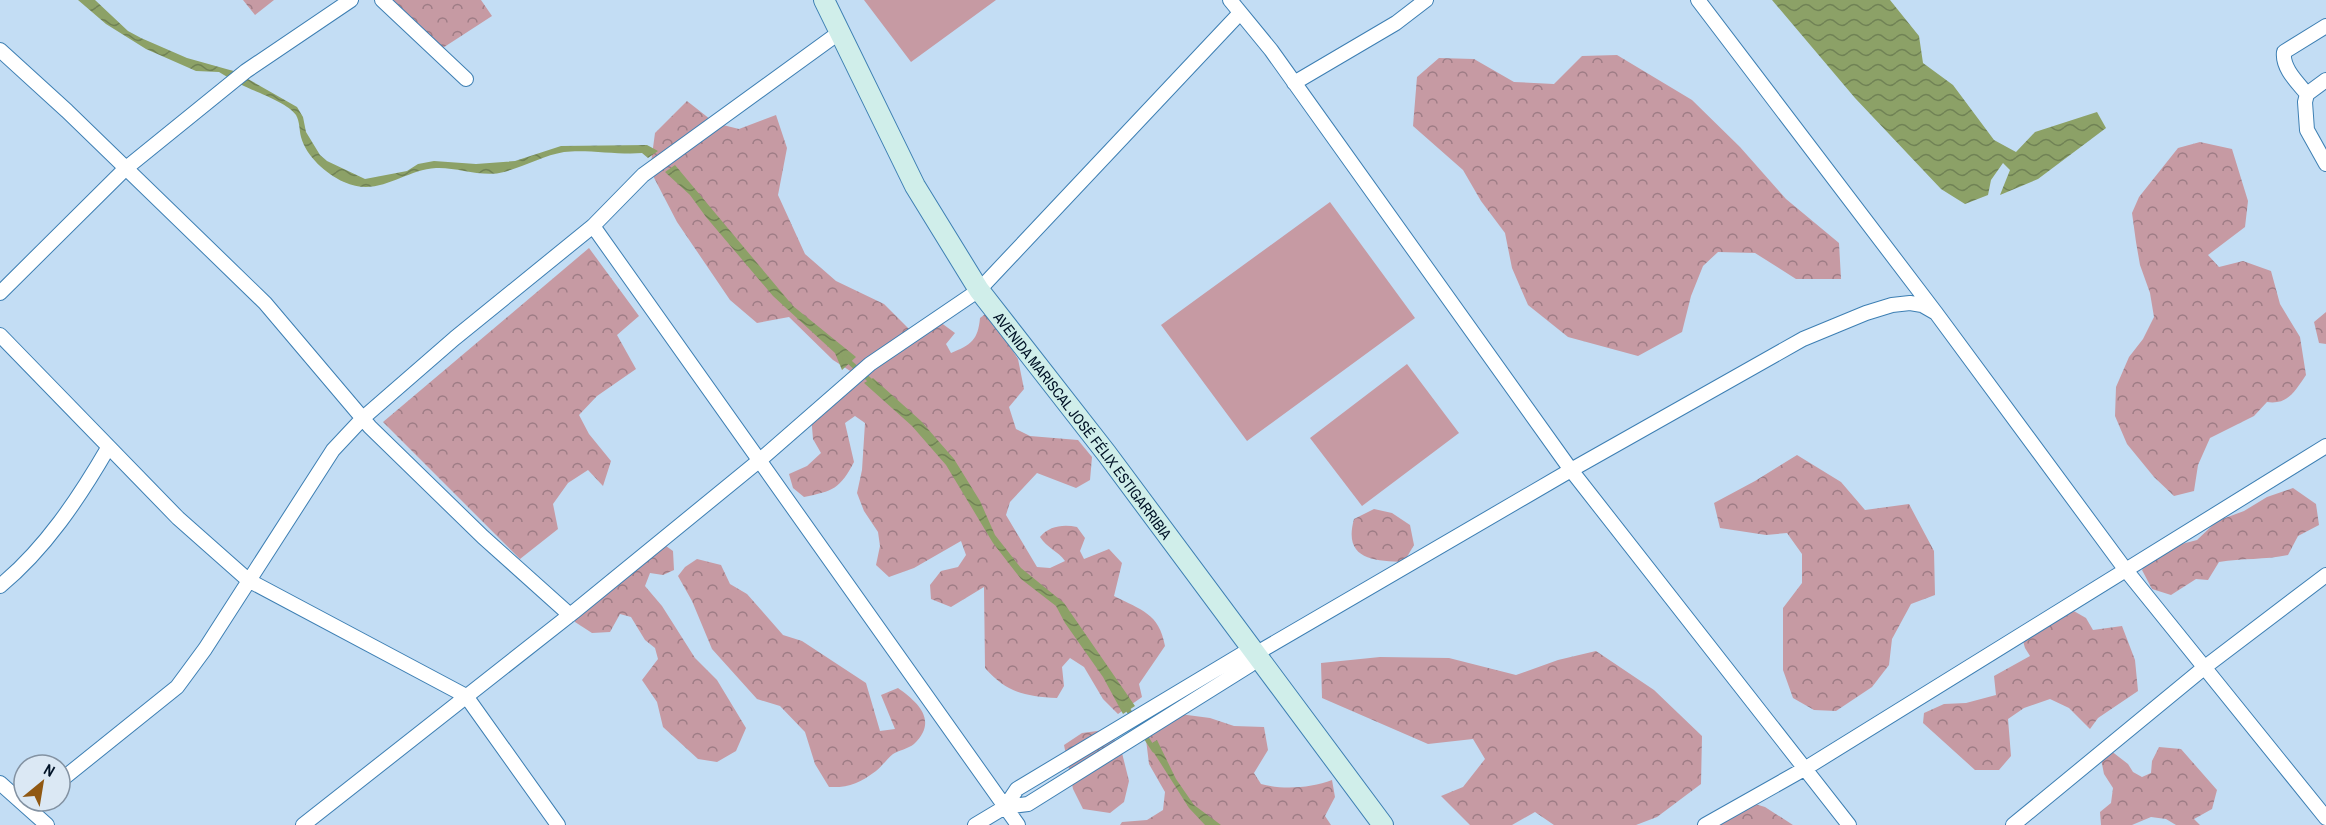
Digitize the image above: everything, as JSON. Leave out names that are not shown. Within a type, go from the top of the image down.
[{"type":"main road","name":"AVENIDA MARISCAL JOSÉ FÉLIX ESTIGARRIBIA","points":[[824,0],[915,186],[979,290],[1107,454],[1383,825]]},
{"type":"street","points":[[0,294],[125,169],[246,71],[351,0]]},
{"type":"street","points":[[382,0],[466,79]]},
{"type":"street","points":[[1230,0],[1294,84],[1571,470],[1849,825]]},
{"type":"street","points":[[1294,84],[1396,23],[1426,0]]},
{"type":"street","points":[[1698,0],[1936,313],[2125,569],[2326,818]]},
{"type":"street","points":[[303,825],[570,615],[760,460],[870,364],[979,290],[1240,13]]},
{"type":"street","points":[[2307,94],[2283,61],[2284,52],[2326,26]]},
{"type":"street","points":[[72,771],[177,687],[205,649],[333,450],[363,418],[454,338],[593,226],[643,175],[840,32]]},
{"type":"street","points":[[0,50],[67,111],[265,303],[363,418],[483,537],[570,615]]},
{"type":"street","points":[[2326,80],[2307,94],[2305,102],[2307,130],[2326,164]]},
{"type":"street","points":[[593,226],[1018,825]]},
{"type":"street","points":[[1005,807],[1017,789],[1164,699],[1242,654],[1257,653],[1571,470],[1803,339],[1866,313],[1892,305],[1916,304],[1936,313]]},
{"type":"street","points":[[0,335],[178,518],[248,580],[466,696],[558,825]]},
{"type":"street","points":[[1706,825],[1806,768],[2326,446]]},
{"type":"street","points":[[0,585],[17,571],[67,513],[108,448]]},
{"type":"street","points":[[2013,825],[2205,667],[2326,575]]},
{"type":"street","points":[[975,825],[1005,807],[1028,804],[1250,665],[1257,653]]},
{"type":"street","points":[[38,813],[47,825]]},
{"type":"green space","points":[[243,0],[274,0],[255,15]]},
{"type":"green space","points":[[378,0],[481,0],[492,16],[435,53]]},
{"type":"green space","points":[[864,0],[996,0],[911,62]]},
{"type":"green space","points":[[1617,55],[1692,100],[1740,147],[1786,199],[1839,243],[1841,279],[1796,279],[1755,253],[1718,252],[1703,266],[1691,296],[1682,332],[1638,356],[1568,337],[1528,305],[1512,268],[1505,233],[1481,201],[1463,170],[1413,126],[1417,77],[1439,58],[1474,59],[1514,82],[1554,84],[1582,56]]},
{"type":"green space","points":[[687,101],[715,123],[739,129],[776,115],[787,148],[778,195],[805,254],[836,281],[884,304],[909,329],[855,374],[833,360],[789,317],[757,323],[730,300],[677,222],[650,170],[655,133]]},
{"type":"green space","points":[[2200,142],[2232,149],[2248,201],[2245,227],[2208,255],[2219,267],[2243,261],[2271,271],[2280,304],[2300,337],[2306,375],[2286,399],[2267,402],[2254,416],[2210,438],[2198,465],[2194,491],[2174,496],[2154,477],[2127,444],[2115,416],[2116,387],[2129,357],[2143,339],[2154,317],[2150,293],[2140,265],[2132,213],[2139,197],[2178,148]]},
{"type":"green space","points":[[1330,202],[1415,318],[1247,441],[1161,325]]},
{"type":"green space","points":[[589,248],[639,316],[617,335],[636,369],[597,396],[579,415],[589,434],[611,461],[603,486],[588,470],[568,483],[553,504],[558,529],[520,559],[383,422]]},
{"type":"green space","points":[[988,312],[1018,359],[1024,389],[1009,407],[1016,429],[1030,436],[1078,440],[1092,457],[1090,480],[1076,488],[1037,473],[1010,502],[1006,515],[1037,567],[1050,568],[1065,561],[1040,537],[1048,530],[1057,527],[1077,527],[1085,538],[1080,551],[1084,559],[1109,549],[1122,563],[1114,596],[1147,614],[1158,626],[1162,635],[1165,646],[1139,684],[1142,697],[1118,714],[1103,699],[1084,667],[1070,658],[1062,667],[1064,686],[1057,698],[1017,692],[1001,683],[985,668],[984,587],[951,607],[931,599],[930,585],[941,571],[958,567],[966,555],[961,541],[914,568],[889,577],[876,565],[880,546],[878,532],[864,511],[857,493],[862,470],[865,423],[855,416],[845,423],[854,462],[840,483],[822,493],[804,497],[793,488],[789,474],[807,466],[821,453],[813,439],[811,415],[940,322],[955,333],[946,344],[951,353],[964,347],[975,337],[980,318]]},
{"type":"green space","points":[[2326,312],[2326,344],[2319,343],[2314,322]]},
{"type":"green space","points":[[1407,364],[1459,433],[1362,506],[1310,438]]},
{"type":"green space","points":[[1797,455],[1841,482],[1865,510],[1909,504],[1934,551],[1935,595],[1911,604],[1892,639],[1889,665],[1872,687],[1836,711],[1814,710],[1793,698],[1783,670],[1783,608],[1802,583],[1802,554],[1787,533],[1766,535],[1720,528],[1714,503]]},
{"type":"green space","points":[[2293,488],[2316,504],[2319,525],[2298,536],[2288,555],[2219,562],[2208,580],[2196,579],[2171,595],[2152,589],[2142,570],[2150,558],[2170,547],[2197,540],[2217,521],[2244,511],[2267,497]]},
{"type":"green space","points":[[1374,509],[1392,513],[1410,525],[1414,545],[1404,562],[1371,559],[1357,550],[1352,532],[1354,519]]},
{"type":"green space","points":[[659,541],[673,551],[674,570],[663,575],[650,573],[645,586],[662,606],[695,658],[717,680],[746,728],[736,751],[717,762],[698,759],[663,727],[657,702],[642,680],[658,659],[655,648],[645,640],[631,617],[620,614],[610,632],[592,633],[575,622],[573,607],[576,603],[596,603],[600,584],[608,574]]},
{"type":"green space","points":[[697,559],[721,565],[730,584],[747,594],[783,635],[802,641],[866,683],[880,731],[895,729],[881,695],[898,688],[906,694],[923,713],[925,728],[921,736],[912,746],[893,754],[865,779],[848,786],[829,787],[815,764],[805,732],[780,706],[757,699],[712,649],[692,601],[678,576],[685,567]]},
{"type":"green space","points":[[2072,610],[2086,618],[2093,630],[2122,626],[2135,660],[2138,691],[2098,718],[2090,729],[2069,708],[2050,699],[2024,708],[2008,719],[2011,756],[1999,770],[1975,770],[1923,723],[1924,713],[1944,704],[1966,703],[1996,695],[1994,676],[2030,656],[2023,641]]},
{"type":"green space","points":[[1596,651],[1654,690],[1702,736],[1701,784],[1657,817],[1636,825],[1554,825],[1535,812],[1512,825],[1470,825],[1441,796],[1463,787],[1485,759],[1473,739],[1428,744],[1322,698],[1321,663],[1380,657],[1449,658],[1516,675],[1558,660]]},
{"type":"green space","points":[[1172,713],[1210,718],[1234,726],[1264,727],[1268,750],[1254,773],[1261,784],[1297,787],[1332,780],[1335,797],[1325,816],[1331,825],[1120,825],[1122,822],[1147,820],[1163,810],[1165,792],[1149,764],[1145,731],[1155,715]]},
{"type":"green space","points":[[1105,730],[1120,745],[1129,781],[1124,802],[1110,813],[1083,809],[1073,789],[1064,745],[1082,733]]},
{"type":"green space","points":[[2106,747],[2128,764],[2133,772],[2142,777],[2151,773],[2152,761],[2159,747],[2181,749],[2217,790],[2212,809],[2194,819],[2200,825],[2176,825],[2166,819],[2151,817],[2132,825],[2101,825],[2100,812],[2111,803],[2113,788],[2104,774],[2100,754]]},
{"type":"green space","points":[[1742,800],[1765,807],[1793,825],[1700,825]]},
{"type":"water","points":[[78,0],[95,0],[128,31],[141,38],[187,58],[237,72],[229,78],[219,72],[196,71],[146,49],[106,24]]},
{"type":"water","points":[[1772,0],[1890,0],[1919,36],[1923,63],[1953,85],[1994,140],[2016,152],[2035,132],[2097,112],[2106,128],[2038,179],[2000,195],[2010,170],[2003,163],[1991,180],[1988,195],[1965,204],[1941,189],[1855,98]]},
{"type":"water","points":[[248,79],[297,107],[303,117],[306,132],[320,155],[327,161],[365,179],[407,171],[418,164],[434,161],[476,164],[515,161],[561,146],[647,145],[658,151],[648,158],[642,153],[564,152],[496,174],[436,168],[413,173],[380,185],[357,186],[337,179],[318,164],[307,151],[300,134],[298,120],[292,110],[240,84]]},
{"type":"water","points":[[675,165],[793,306],[856,357],[842,370],[835,353],[773,296],[690,195],[665,172]]},
{"type":"water","points":[[873,378],[921,421],[954,459],[980,501],[995,535],[1021,568],[1064,603],[1135,706],[1123,714],[1103,677],[1065,623],[1056,606],[1021,579],[993,543],[946,465],[912,426],[864,383]]},
{"type":"water","points":[[1157,740],[1176,779],[1194,805],[1221,825],[1205,825],[1189,808],[1149,745]]},
{"type":"waterway","points":[[845,358],[874,384]]},
{"type":"waterway","points":[[1125,705],[1154,750]]}]
